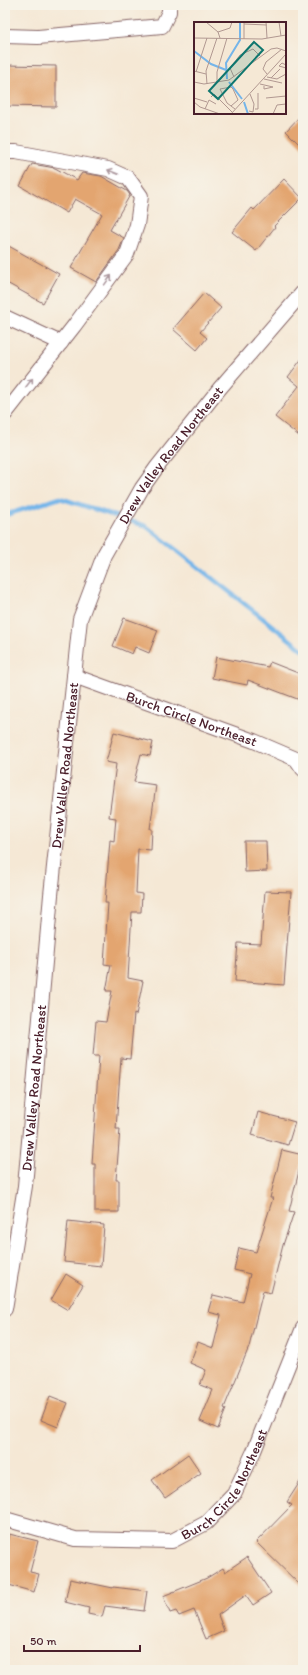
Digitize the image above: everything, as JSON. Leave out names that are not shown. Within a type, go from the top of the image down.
[{"type":"street","points":[[5,36],[38,36],[162,26],[169,12],[169,5]]},
{"type":"street","points":[[5,152],[16,152],[108,169],[128,178],[141,196],[137,226],[127,254],[61,343],[5,414]]},
{"type":"street","name":"Drew Valley Road Northeast","points":[[5,1309],[25,1186],[51,895],[80,619],[104,555],[142,488],[156,467],[220,388],[303,292]]},
{"type":"street","points":[[5,317],[61,343]]},
{"type":"street","name":"Burch Circle Northeast","points":[[74,676],[254,741],[296,758],[303,769]]},
{"type":"street","name":"Burch Circle Northeast","points":[[5,1519],[76,1539],[172,1541],[206,1523],[234,1494],[254,1451],[303,1328]]},
{"type":"building","points":[[5,65],[56,66],[56,107],[5,106]]},
{"type":"building","points":[[303,113],[303,148],[286,131]]},
{"type":"building","points":[[32,164],[55,168],[77,180],[82,173],[101,176],[127,191],[130,195],[110,230],[124,238],[119,250],[96,282],[71,268],[102,214],[75,199],[67,213],[20,186]]},
{"type":"building","points":[[284,179],[302,198],[274,226],[275,227],[256,251],[232,232],[252,208],[254,210]]},
{"type":"building","points":[[5,244],[59,274],[43,303],[5,282]]},
{"type":"building","points":[[204,293],[221,308],[200,332],[207,338],[197,350],[173,329]]},
{"type":"building","points":[[303,357],[303,439],[275,417],[299,386],[288,377]]},
{"type":"building","points":[[124,618],[158,630],[149,653],[135,647],[132,654],[113,646]]},
{"type":"building","points":[[216,657],[268,667],[270,662],[303,675],[303,692],[300,700],[248,680],[247,685],[212,678]]},
{"type":"building","points":[[114,732],[153,742],[150,756],[141,754],[134,782],[156,785],[150,829],[152,829],[151,850],[138,849],[136,893],[142,894],[141,912],[132,912],[128,978],[143,981],[136,1015],[134,1014],[130,1059],[121,1058],[116,1129],[120,1129],[116,1180],[119,1180],[119,1212],[95,1212],[95,1164],[92,1164],[99,1056],[93,1056],[96,1021],[106,1022],[112,991],[106,991],[111,965],[104,964],[108,903],[105,903],[110,840],[114,841],[116,818],[109,817],[116,764],[106,762]]},
{"type":"building","points":[[244,841],[266,841],[267,871],[245,872]]},
{"type":"building","points":[[265,891],[291,892],[284,985],[235,981],[238,943],[261,944]]},
{"type":"building","points":[[258,1112],[295,1122],[288,1145],[252,1135]]},
{"type":"building","points":[[282,1150],[303,1155],[289,1211],[294,1212],[283,1245],[271,1293],[263,1291],[249,1347],[224,1408],[226,1409],[218,1429],[200,1421],[213,1390],[200,1385],[206,1370],[190,1363],[198,1342],[213,1348],[221,1315],[208,1312],[213,1295],[243,1302],[250,1274],[234,1270],[239,1248],[256,1252],[273,1198],[270,1198]]},
{"type":"building","points":[[68,1221],[104,1225],[101,1266],[64,1262]]},
{"type":"building","points":[[66,1274],[83,1285],[68,1310],[51,1300]]},
{"type":"building","points":[[50,1396],[68,1403],[58,1427],[41,1420]]},
{"type":"building","points":[[188,1454],[201,1473],[165,1498],[152,1480]]},
{"type":"building","points":[[303,1477],[303,1588],[256,1542],[292,1505],[287,1502]]},
{"type":"building","points":[[9,1534],[38,1541],[30,1572],[39,1574],[34,1592],[5,1584],[5,1551]]},
{"type":"building","points":[[247,1557],[271,1593],[253,1605],[246,1595],[218,1615],[224,1631],[206,1639],[194,1610],[179,1616],[176,1611],[170,1613],[163,1596],[207,1578],[223,1568],[225,1572]]},
{"type":"building","points":[[70,1579],[113,1588],[147,1591],[144,1611],[105,1606],[102,1617],[88,1614],[89,1608],[65,1602]]},
{"type":"waterway","points":[[5,515],[60,498],[146,526],[303,650]]}]
